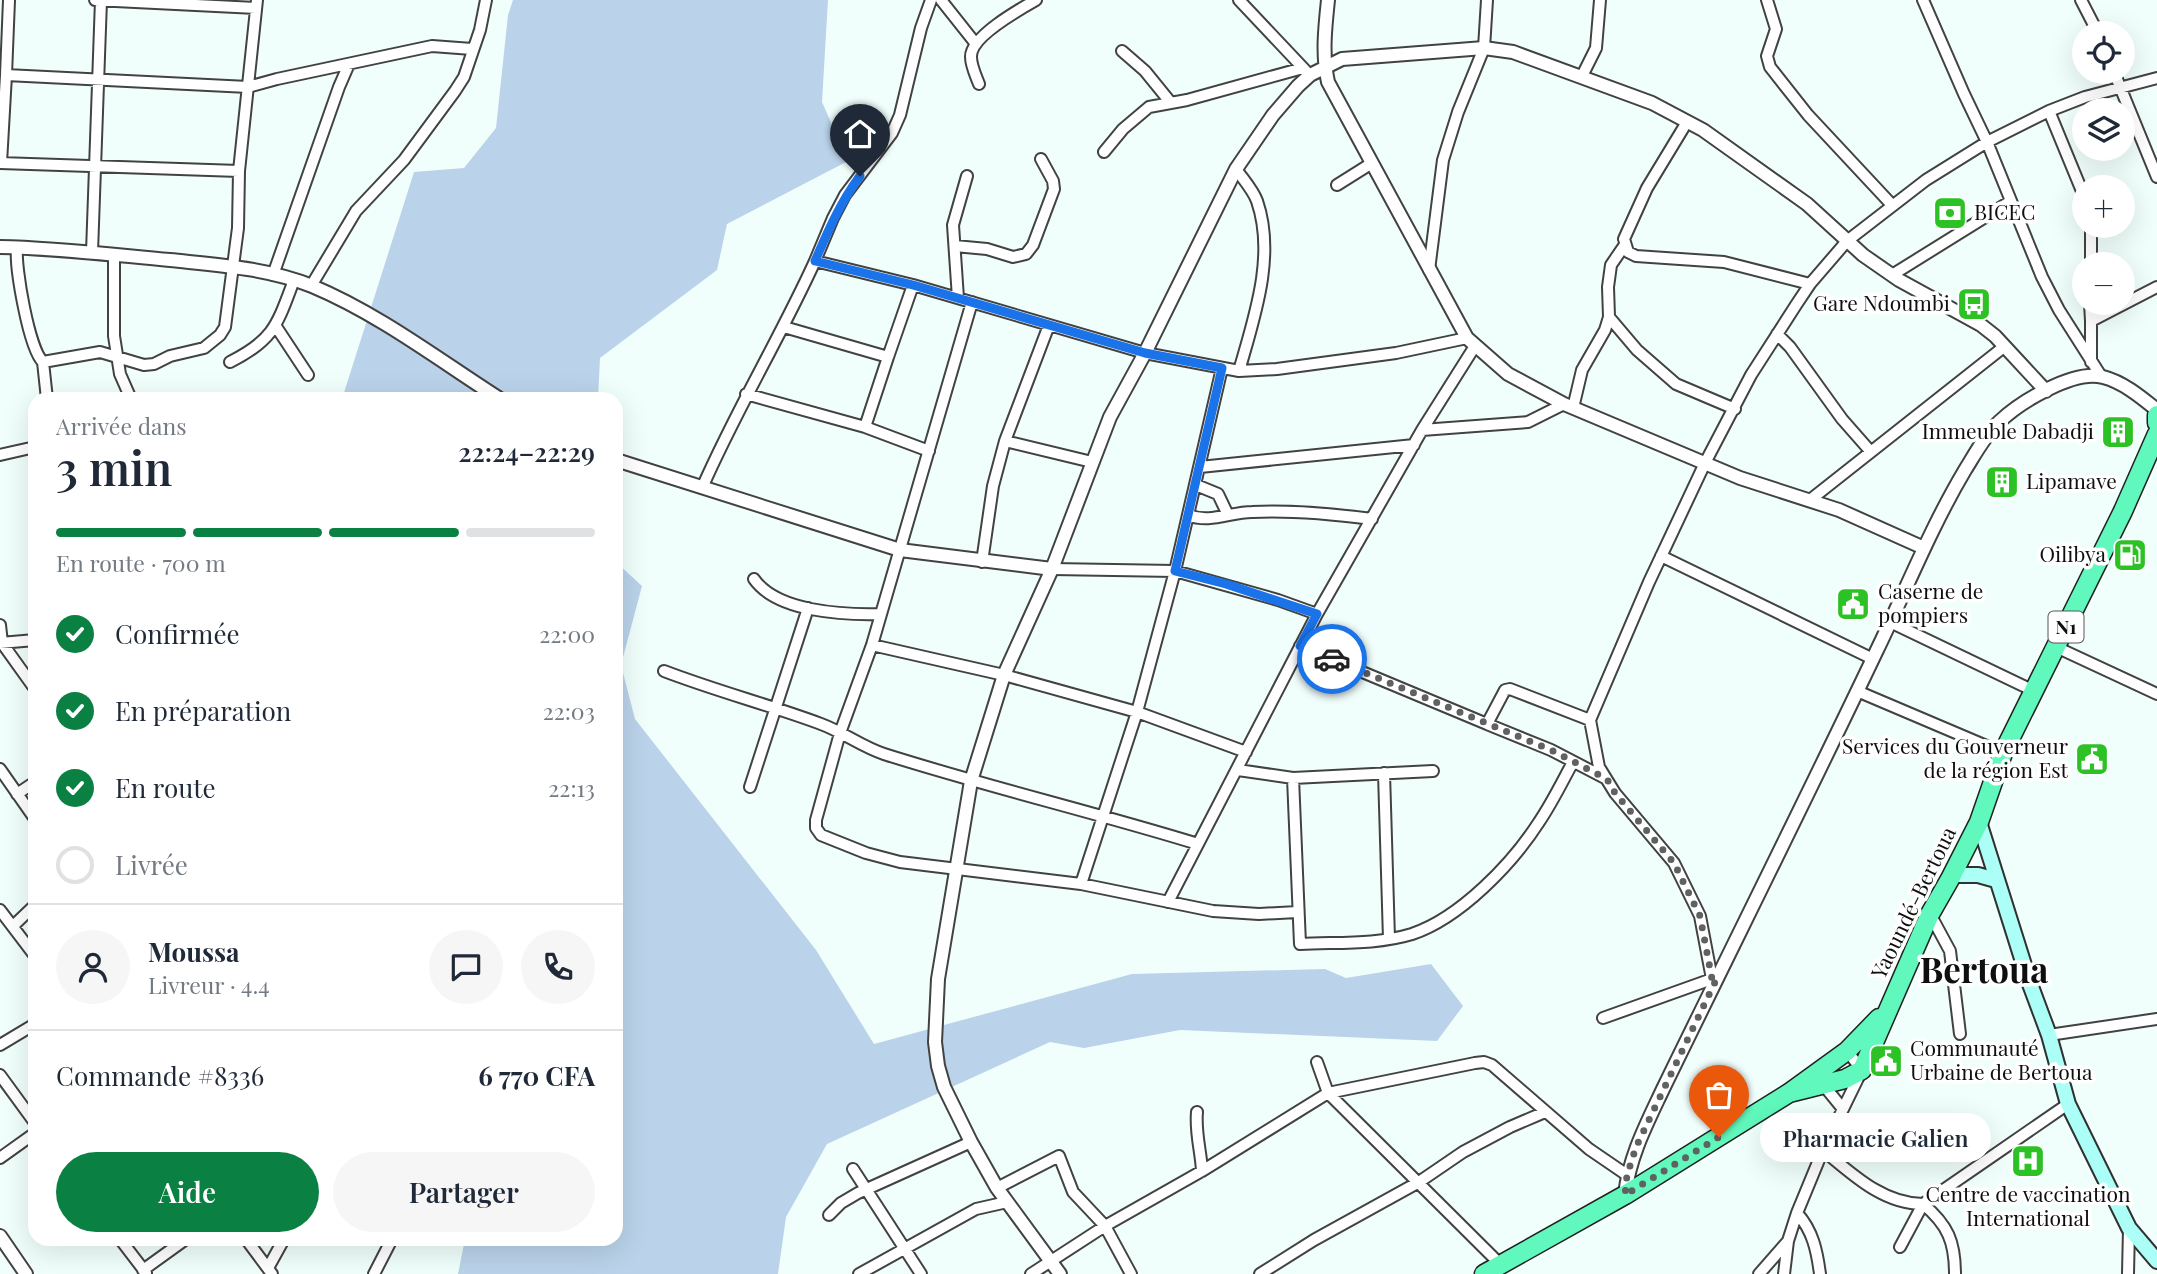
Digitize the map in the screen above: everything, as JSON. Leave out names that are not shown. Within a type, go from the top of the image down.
[{"type":"highway","points":[[2157,412],[2157,423]]},
{"type":"highway","name":"N1","points":[[1979,822],[2003,753],[2156,441]]},
{"type":"highway","name":"Yaoundé-Bertoua","points":[[1862,1070],[1930,914],[1979,822]]},
{"type":"highway","name":"Yaoundé-Bertoua","points":[[1847,1051],[1891,1004]]},
{"type":"highway","name":"N1","points":[[1484,1274],[1625,1195],[1789,1093],[1811,1086],[1847,1051]]},
{"type":"highway","name":"N1","points":[[1821,1079],[1845,1079],[1862,1070]]},
{"type":"main road","points":[[1979,822],[2030,984],[2049,1035],[2068,1104],[2129,1228],[2157,1261]]},
{"type":"main road","points":[[1950,879],[1953,875],[1965,873],[1996,880]]},
{"type":"street","points":[[9,0],[1,163],[239,171]]},
{"type":"street","points":[[43,362],[100,352],[144,365],[204,348],[212,343],[225,327],[234,267],[239,171],[257,4],[95,0]]},
{"type":"street","points":[[92,253],[101,0]]},
{"type":"street","points":[[311,286],[356,211],[378,190],[442,111],[464,77],[485,13],[486,0]]},
{"type":"street","points":[[702,488],[725,435],[784,327],[845,195],[891,133],[900,115],[921,28],[931,0]]},
{"type":"street","points":[[941,0],[976,44]]},
{"type":"street","points":[[979,84],[971,59],[976,44],[1003,19],[1036,0]]},
{"type":"street","points":[[1239,0],[1307,72]]},
{"type":"street","points":[[1328,0],[1324,34],[1328,82],[1429,270],[1471,342],[1508,374],[1568,406],[1740,478],[1839,510],[1924,548]]},
{"type":"street","points":[[1429,270],[1443,160],[1458,112],[1484,48],[1487,0]]},
{"type":"street","points":[[1582,76],[1596,48],[1600,0]]},
{"type":"street","points":[[1767,0],[1776,29],[1767,56],[1770,66],[1808,115],[1892,205]]},
{"type":"street","points":[[1923,0],[1987,142],[2042,277],[2059,310],[2101,376]]},
{"type":"street","points":[[2081,0],[2092,21]]},
{"type":"street","points":[[6,75],[248,88],[432,46],[472,49]]},
{"type":"street","points":[[1104,152],[1145,109],[1307,72],[1342,59],[1484,48],[1513,52],[1652,103],[1703,130],[1807,204],[1847,241],[1892,275],[1981,325],[2005,346],[2046,391]]},
{"type":"street","points":[[1122,51],[1138,64],[1171,103]]},
{"type":"street","points":[[273,275],[349,64]]},
{"type":"street","points":[[1060,1274],[997,1188],[971,1142],[944,1087],[935,1042],[938,979],[971,781],[1004,675],[1052,569],[1110,417],[1145,353],[1236,169],[1307,72]]},
{"type":"street","points":[[1714,979],[1700,916],[1674,863],[1615,793],[1599,767],[1590,720],[1599,694],[1705,463],[1751,375],[1777,334],[1810,284],[1847,241],[1892,205],[1987,142],[2049,111],[2085,97],[2157,78]]},
{"type":"street","points":[[2119,84],[2157,177]]},
{"type":"street","points":[[2049,111],[2075,175]]},
{"type":"street","points":[[1687,122],[1647,188],[1623,239],[1628,252],[1636,256],[1724,262],[1810,284]]},
{"type":"street","points":[[955,246],[987,249],[1013,257],[1026,254],[1033,246],[1054,189],[1053,181],[1041,159]]},
{"type":"street","points":[[1337,185],[1372,163]]},
{"type":"street","points":[[1236,169],[1256,198],[1264,231],[1260,285],[1239,371]]},
{"type":"street","points":[[958,298],[953,225],[967,176]]},
{"type":"street","points":[[1892,275],[2011,201]]},
{"type":"street","points":[[1422,430],[1528,422],[1568,406],[1581,370],[1605,331],[1609,317],[1608,286],[1611,265],[1624,246]]},
{"type":"street","points":[[0,247],[234,267],[293,280],[311,286],[372,317],[489,392]]},
{"type":"street","points":[[17,248],[20,286],[34,348],[43,362],[46,392]]},
{"type":"street","points":[[114,255],[112,306],[117,356],[120,374],[128,392]]},
{"type":"street","points":[[815,261],[913,285],[1145,353],[1239,371],[1278,369],[1471,342]]},
{"type":"street","points":[[230,362],[254,350],[275,325],[293,280]]},
{"type":"street","points":[[864,427],[913,285]]},
{"type":"street","points":[[2091,321],[2157,287]]},
{"type":"street","points":[[972,302],[872,645],[840,733],[816,828],[821,835],[866,853],[900,862],[1081,884],[1213,911],[1259,914],[1297,912]]},
{"type":"street","points":[[2091,315],[2091,362]]},
{"type":"street","points":[[1609,317],[1637,350],[1676,384],[1735,409]]},
{"type":"street","points":[[275,325],[308,375]]},
{"type":"street","points":[[982,562],[993,486],[1005,441],[1049,325]]},
{"type":"street","points":[[784,327],[888,357]]},
{"type":"street","points":[[1777,334],[1790,347],[1842,419],[1871,452]]},
{"type":"street","points":[[1168,902],[1317,614],[1471,342]]},
{"type":"street","points":[[1810,500],[2005,346]]},
{"type":"street","points":[[1081,884],[1137,712],[1175,571],[1222,368]]},
{"type":"street","points":[[1625,1195],[1627,1175],[1636,1147],[1714,979],[1873,659],[1946,502],[1976,452],[1997,423],[2017,407],[2071,379],[2101,376],[2131,390],[2157,412]]},
{"type":"street","points":[[746,394],[864,427],[929,451]]},
{"type":"street","points":[[1005,441],[1092,462]]},
{"type":"street","points":[[1200,467],[1414,445]]},
{"type":"street","points":[[0,455],[28,449]]},
{"type":"street","points":[[623,462],[900,550],[1052,569],[1175,571],[1239,588],[1317,614]]},
{"type":"street","points":[[1196,485],[1218,494],[1228,515]]},
{"type":"street","points":[[1188,514],[1205,519],[1249,512],[1278,512],[1372,519]]},
{"type":"street","points":[[1661,556],[1873,659]]},
{"type":"street","points":[[754,579],[771,597],[808,608],[849,615],[881,614]]},
{"type":"street","points":[[750,787],[808,608]]},
{"type":"street","points":[[1890,622],[2034,691]]},
{"type":"street","points":[[0,625],[1,643],[28,680]]},
{"type":"street","points":[[1,643],[28,641]]},
{"type":"street","points":[[872,645],[1004,675],[1137,712],[1246,752]]},
{"type":"street","points":[[1300,646],[1551,750],[1607,779]]},
{"type":"street","points":[[2056,647],[2157,694]]},
{"type":"street","points":[[664,671],[705,687],[825,725],[879,753],[1198,844]]},
{"type":"street","points":[[1487,724],[1505,690],[1510,689],[1590,720]]},
{"type":"street","points":[[1857,691],[2003,753]]},
{"type":"street","points":[[1293,778],[1300,944],[1352,943],[1411,934],[1439,923],[1463,906],[1539,823],[1573,762]]},
{"type":"street","points":[[0,769],[28,809]]},
{"type":"street","points":[[1238,770],[1293,778],[1433,771]]},
{"type":"street","points":[[1384,773],[1389,939]]},
{"type":"street","points":[[17,794],[28,787]]},
{"type":"street","points":[[0,910],[28,946]]},
{"type":"street","points":[[13,926],[28,912]]},
{"type":"street","points":[[1930,914],[1950,951],[1960,1034]]},
{"type":"street","points":[[1603,1018],[1714,979]]},
{"type":"street","points":[[2049,1035],[2157,1019]]},
{"type":"street","points":[[0,1045],[28,1028]]},
{"type":"street","points":[[1784,1274],[1788,1241],[1797,1213],[1823,1150],[1862,1070],[1847,1051]]},
{"type":"street","points":[[1317,1062],[1328,1093],[1500,1264]]},
{"type":"street","points":[[1031,1274],[1105,1226],[1202,1171],[1328,1093],[1484,1062],[1492,1065],[1589,1149],[1627,1175]]},
{"type":"street","points":[[0,1075],[28,1113]]},
{"type":"street","points":[[1821,1079],[1843,1109]]},
{"type":"street","points":[[1900,1247],[1923,1204],[2068,1104]]},
{"type":"street","points":[[1197,1112],[1195,1132],[1201,1151],[1202,1171]]},
{"type":"street","points":[[1260,1274],[1419,1182],[1463,1152],[1545,1112]]},
{"type":"street","points":[[0,1158],[28,1138]]},
{"type":"street","points":[[829,1215],[841,1203],[971,1142]]},
{"type":"street","points":[[1823,1150],[1869,1187],[1906,1204],[1923,1204],[1936,1215],[1950,1235],[1954,1247],[1955,1274]]},
{"type":"street","points":[[997,1188],[1059,1156],[1073,1192],[1105,1226],[1131,1274]]},
{"type":"street","points":[[853,1170],[921,1274]]},
{"type":"street","points":[[859,1274],[976,1209],[1007,1202]]},
{"type":"street","points":[[1797,1213],[1808,1224],[1820,1274]]},
{"type":"street","points":[[2127,1274],[2129,1228]]},
{"type":"street","points":[[0,1236],[26,1274]]},
{"type":"street","points":[[1759,1274],[1788,1241]]},
{"type":"street","points":[[125,1246],[145,1272],[177,1246]]},
{"type":"street","points":[[251,1246],[270,1271],[281,1246]]},
{"type":"street","points":[[373,1274],[388,1246]]},
{"type":"shaded area","points":[[513,0],[828,0],[822,102],[848,161],[727,224],[717,270],[600,358],[598,392],[344,392],[414,172],[464,168],[496,128],[508,15]]},
{"type":"shaded area","points":[[623,568],[642,586],[623,657]]},
{"type":"shaded area","points":[[623,673],[635,719],[816,950],[874,1044],[1132,974],[1325,969],[1346,978],[1431,964],[1463,1006],[1437,1041],[1180,1030],[1084,1048],[1050,1042],[827,1144],[786,1217],[778,1274],[458,1274],[464,1246],[623,1246]]},
{"type":"way so far","points":[[1332,659],[1551,750],[1607,779],[1615,793],[1674,863],[1700,916],[1712,979],[1717,978],[1636,1147],[1627,1175],[1625,1195],[1719,1137]]},
{"type":"place","name":"BICEC","points":[[1950,213]]},
{"type":"place","name":"Gare Ndoumbi","points":[[1974,304]]},
{"type":"place","name":"Immeuble Dabadji","points":[[2118,432]]},
{"type":"place","name":"Lipamave","points":[[2002,482]]},
{"type":"place","name":"Oilibya","points":[[2130,555]]},
{"type":"place","name":"Caserne de pompiers","points":[[1853,604]]},
{"type":"place","name":"Services du Gouverneur de la région Est","points":[[2092,759]]},
{"type":"place","name":"Communauté Urbaine de Bertoua","points":[[1886,1061]]},
{"type":"place","name":"Pharmacie Galien","points":[[1719,1137]]},
{"type":"place","name":"Centre de vaccination International","points":[[2028,1161]]},
{"type":"district","name":"Bertoua","points":[[1984,971]]},
{"type":"route","points":[[860,176],[845,195],[815,261],[913,285],[1145,353],[1222,368],[1175,571],[1226,584],[1317,614],[1300,646],[1332,659]]}]
